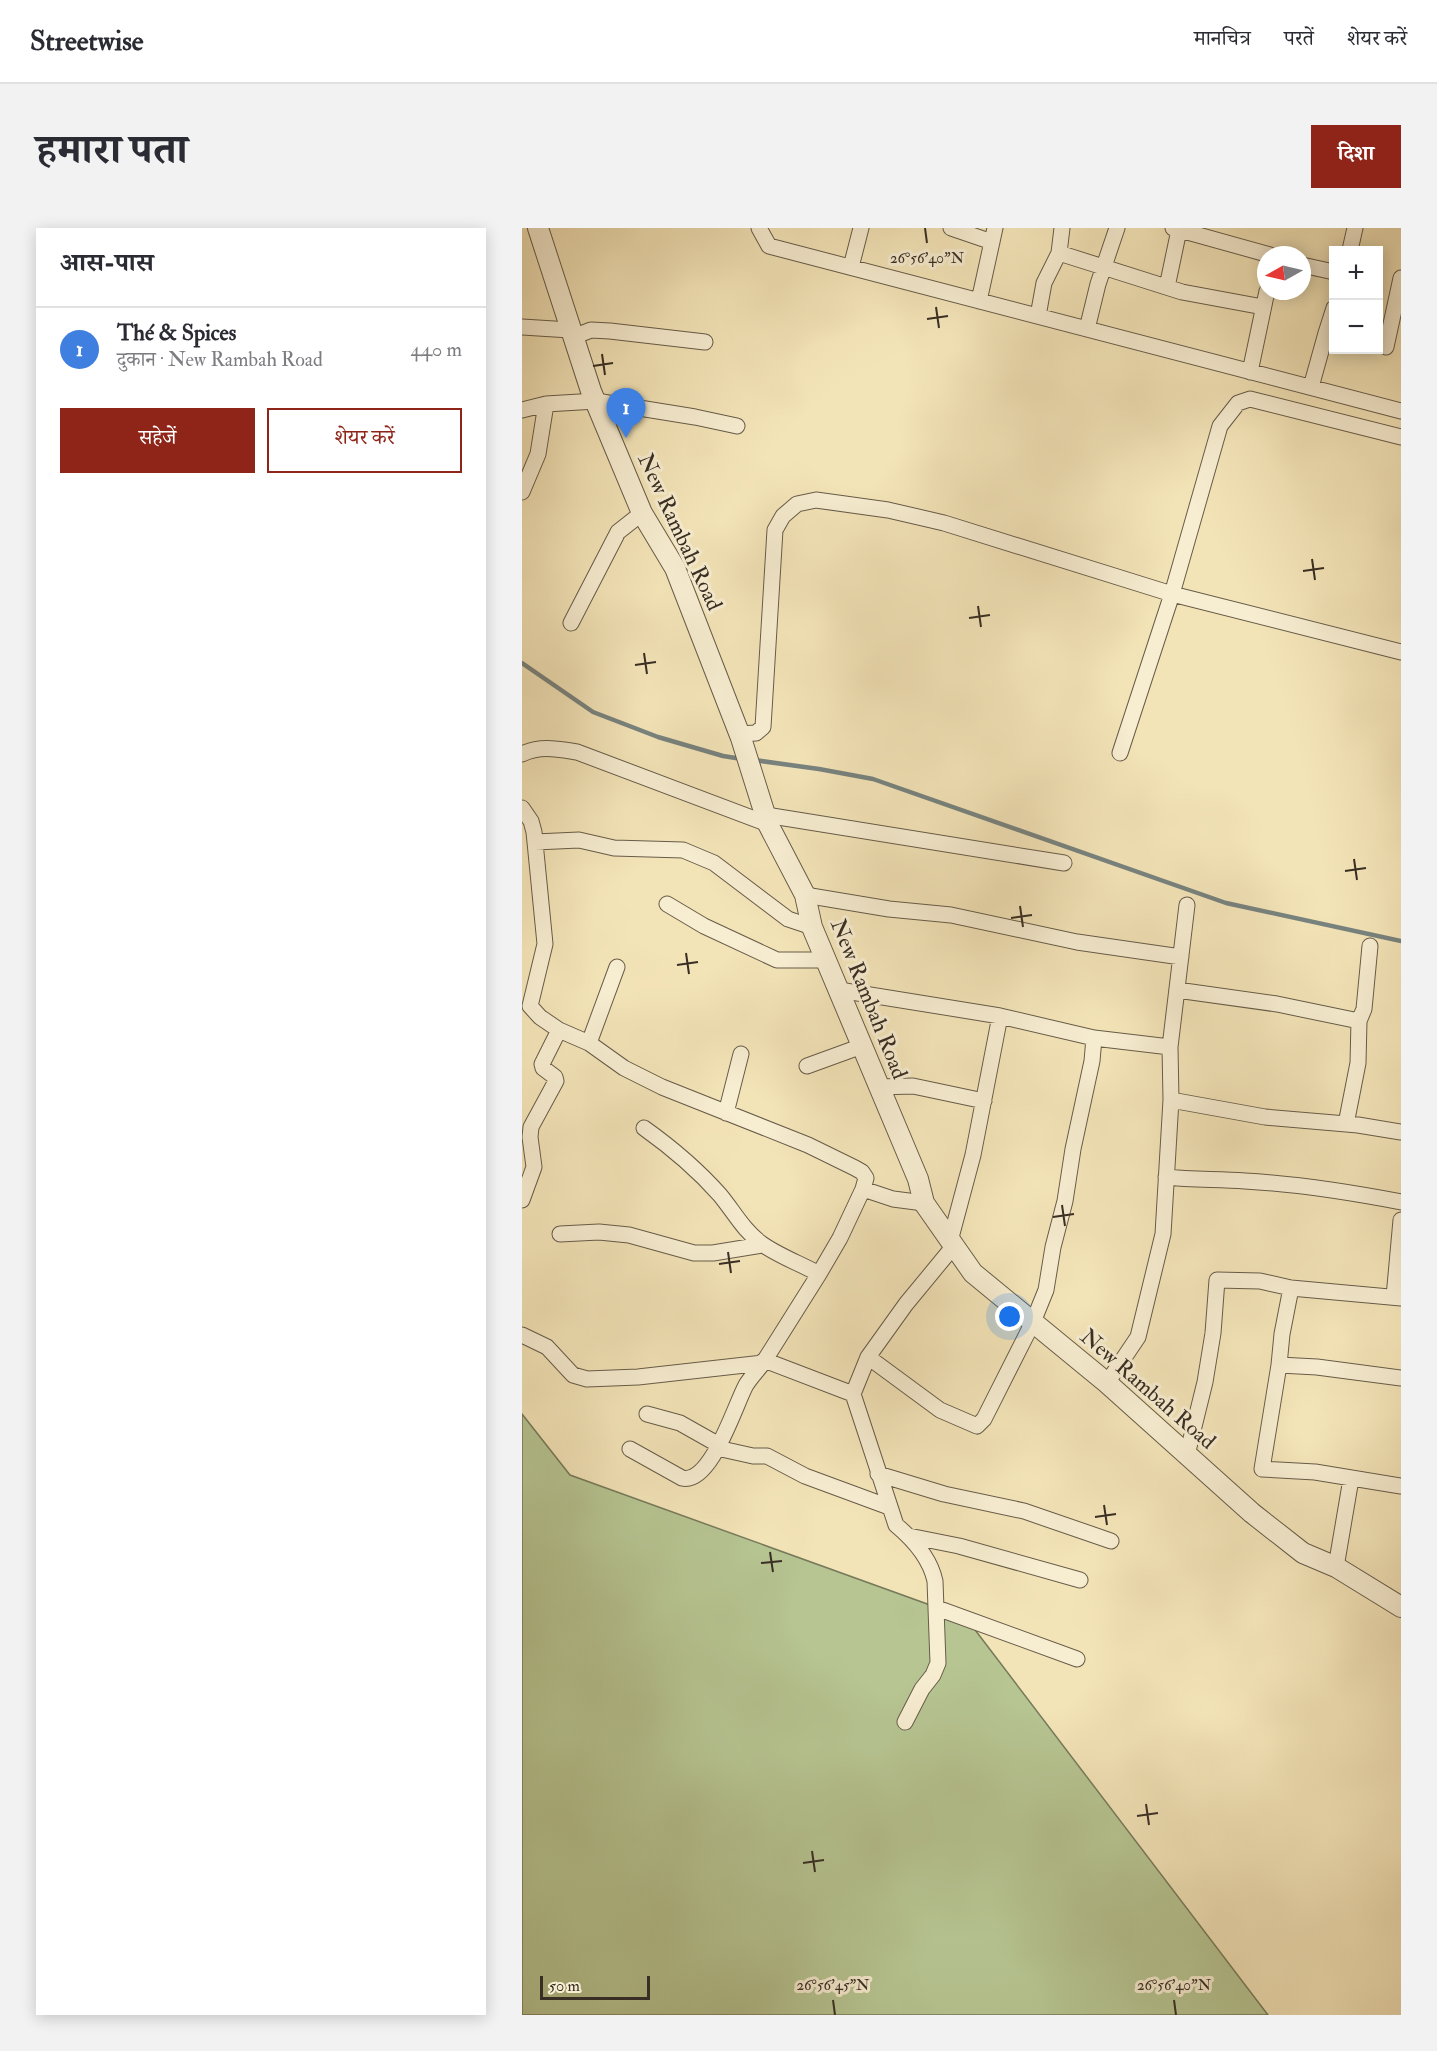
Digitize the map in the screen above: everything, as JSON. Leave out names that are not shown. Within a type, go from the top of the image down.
[{"type":"street","name":"New Rambah Road","points":[[538,228],[571,333],[596,401],[642,513],[675,568],[740,736],[765,812],[805,895],[812,927],[918,1179],[924,1203],[973,1273],[1107,1383],[1252,1513],[1303,1553],[1336,1567],[1401,1607]]},
{"type":"street","points":[[759,228],[769,246],[1401,411]]},
{"type":"street","points":[[850,267],[861,228]]},
{"type":"street","points":[[951,228],[994,235],[979,301]]},
{"type":"street","points":[[1038,316],[1044,283],[1059,253],[1062,228]]},
{"type":"street","points":[[1087,329],[1117,228]]},
{"type":"street","points":[[1351,246],[1355,228]]},
{"type":"street","points":[[1167,287],[1176,229],[1257,251]]},
{"type":"street","points":[[1059,253],[1167,287],[1263,307]]},
{"type":"street","points":[[1311,267],[1329,271]]},
{"type":"street","points":[[1388,347],[1400,283]]},
{"type":"street","points":[[1250,372],[1265,300]]},
{"type":"street","points":[[522,327],[571,333],[591,330],[609,331],[705,342]]},
{"type":"street","points":[[1311,387],[1329,337]]},
{"type":"street","points":[[1120,753],[1172,594],[1220,426],[1238,402],[1250,399],[1401,438]]},
{"type":"street","points":[[522,410],[546,404],[596,401],[737,426]]},
{"type":"street","points":[[522,492],[537,454],[546,404]]},
{"type":"street","points":[[740,736],[756,733],[763,727],[775,530],[783,516],[797,504],[816,500],[888,510],[933,521],[1172,594],[1401,652]]},
{"type":"street","points":[[571,623],[618,531],[642,513]]},
{"type":"street","points":[[522,754],[531,749],[544,747],[577,752],[765,812],[1064,863]]},
{"type":"street","points":[[522,808],[531,821],[535,842],[545,944],[526,1005],[559,1030],[589,1042],[624,1068],[662,1087],[808,1145],[855,1168],[866,1178],[840,1238],[784,1332],[746,1385],[718,1446],[706,1465],[694,1477],[687,1479],[630,1449]]},
{"type":"street","points":[[535,842],[579,840],[614,848],[683,850],[714,863],[788,919],[812,927]]},
{"type":"street","points":[[805,895],[889,909],[951,915],[1077,942],[1181,957]]},
{"type":"street","points":[[667,904],[704,926],[777,960],[827,960]]},
{"type":"street","points":[[1107,1383],[1138,1337],[1162,1234],[1171,1100],[1170,1047],[1187,905]]},
{"type":"street","points":[[1346,1124],[1358,1063],[1359,1021],[1364,1008],[1370,946]]},
{"type":"street","points":[[589,1042],[617,967]]},
{"type":"street","points":[[839,990],[1000,1016],[1094,1038],[1170,1047]]},
{"type":"street","points":[[1177,990],[1277,1004],[1359,1021]]},
{"type":"street","points":[[905,1722],[938,1663],[937,1608],[932,1570],[909,1536],[896,1525],[853,1394],[868,1357],[952,1244],[966,1188],[1000,1016]]},
{"type":"street","points":[[522,1200],[534,1167],[530,1137],[531,1126],[556,1081],[555,1077],[543,1068],[543,1064],[559,1030]]},
{"type":"street","points":[[868,1357],[940,1410],[977,1426],[984,1419],[1033,1322],[1046,1290],[1053,1247],[1065,1201],[1072,1149],[1092,1061],[1094,1038]]},
{"type":"street","points":[[807,1066],[862,1046]]},
{"type":"street","points":[[726,1113],[741,1054]]},
{"type":"street","points":[[879,1087],[913,1086],[984,1101]]},
{"type":"street","points":[[1171,1100],[1264,1117],[1346,1124],[1401,1132]]},
{"type":"street","points":[[644,1128],[676,1151],[721,1197],[745,1229],[762,1245],[819,1274]]},
{"type":"street","points":[[1166,1177],[1196,1181],[1243,1180],[1333,1190],[1401,1202]]},
{"type":"street","points":[[863,1189],[893,1199],[924,1203]]},
{"type":"street","points":[[1187,1455],[1205,1382],[1213,1333],[1217,1280],[1260,1281],[1291,1288],[1397,1298],[1401,1220]]},
{"type":"street","points":[[560,1234],[599,1232],[629,1235],[694,1253],[713,1253],[762,1245]]},
{"type":"street","points":[[1291,1288],[1262,1469],[1315,1472],[1401,1485]]},
{"type":"street","points":[[522,1335],[547,1347],[573,1376],[638,1377],[764,1361],[853,1394]]},
{"type":"street","points":[[1279,1365],[1317,1367],[1401,1378]]},
{"type":"street","points":[[647,1414],[680,1423],[718,1446],[753,1456],[767,1456],[805,1476],[889,1507]]},
{"type":"street","points":[[878,1474],[944,1494],[1024,1511],[1111,1541]]},
{"type":"street","points":[[1336,1567],[1351,1479]]},
{"type":"street","points":[[909,1536],[959,1546],[1080,1580]]},
{"type":"street","points":[[937,1608],[1077,1659]]},
{"type":"green space","points":[[522,1414],[570,1475],[966,1618],[1268,2015],[522,2015]]},
{"type":"waterway","points":[[522,663],[593,712],[658,737],[723,756],[742,759]]},
{"type":"waterway","points":[[754,760],[873,779],[1226,903],[1401,941]]},
{"type":"place","name":"Thé & Spices","points":[[626,438]]}]
